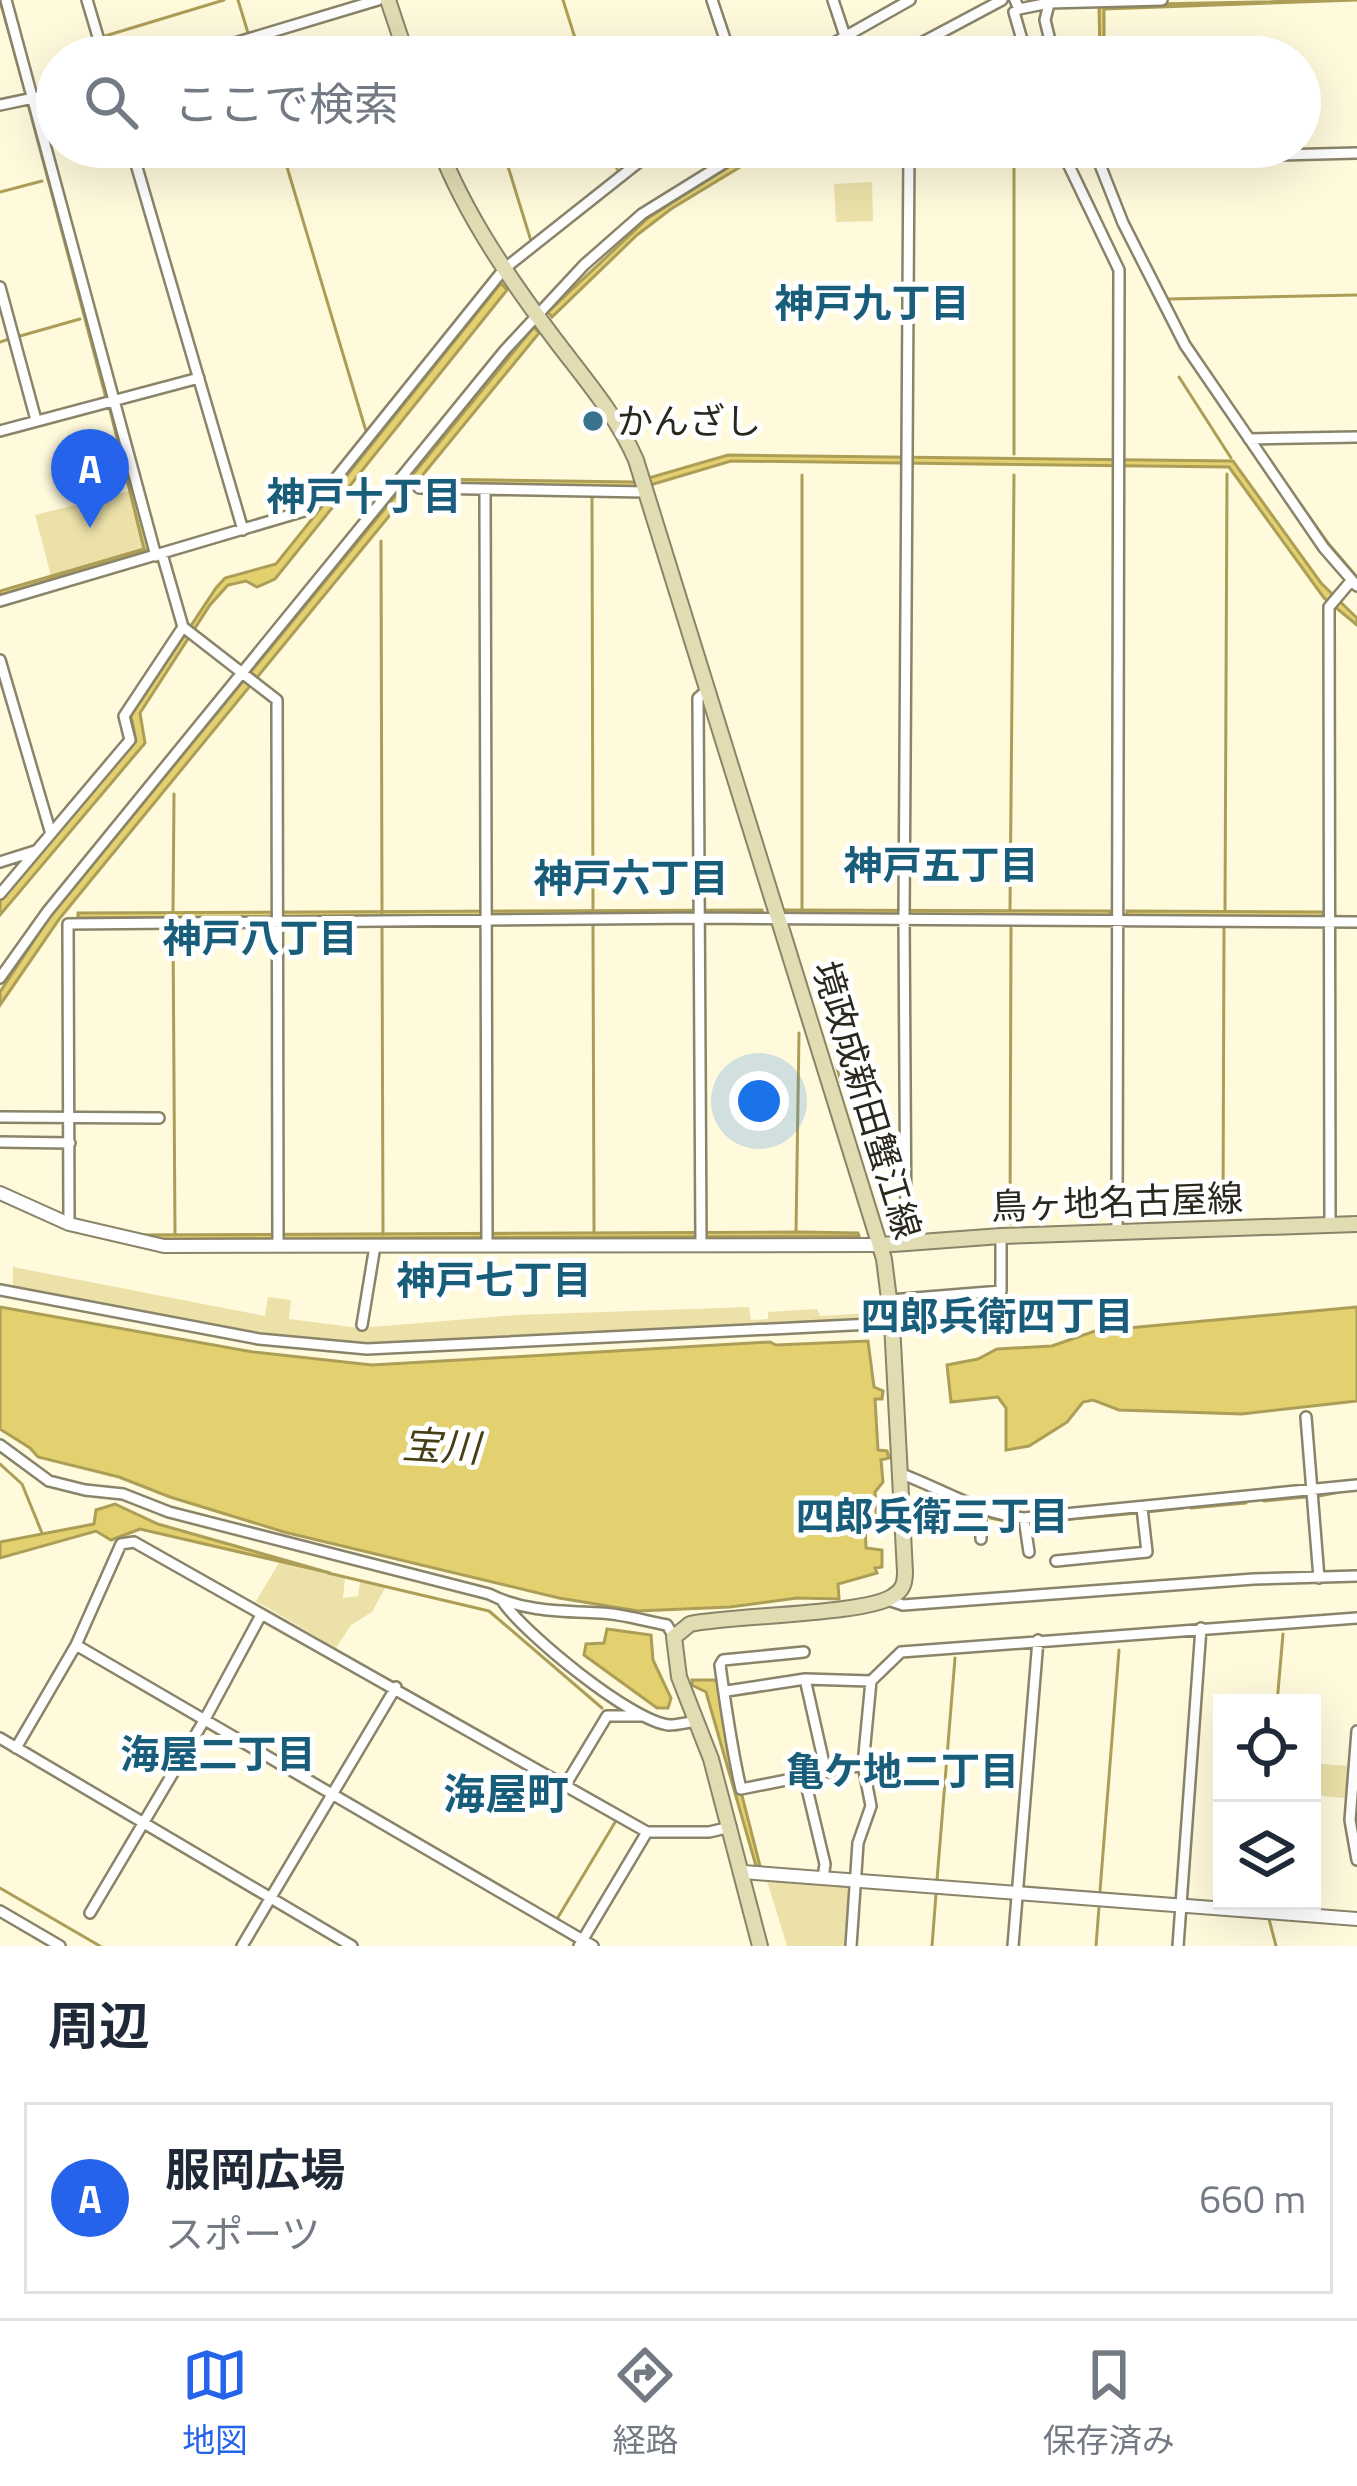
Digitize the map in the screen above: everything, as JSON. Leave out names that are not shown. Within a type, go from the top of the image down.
[{"type":"main road","points":[[388,0],[400,36]]},
{"type":"main road","name":"境政成新田蟹江線","points":[[449,168],[504,269],[616,423],[640,475],[781,921],[880,1245],[890,1300],[905,1582],[888,1600]]},
{"type":"main road","name":"鳥ヶ地名古屋線","points":[[880,1245],[1000,1236],[1357,1224]]},
{"type":"main road","points":[[760,1946],[731,1827],[698,1721],[679,1678],[674,1637],[690,1624],[704,1621],[888,1600]]},
{"type":"street","points":[[7,0],[36,107]]},
{"type":"street","points":[[87,0],[98,36]]},
{"type":"street","points":[[258,36],[378,0]]},
{"type":"street","points":[[712,0],[724,36]]},
{"type":"street","points":[[833,0],[845,36],[910,0]]},
{"type":"street","points":[[937,36],[1002,0]]},
{"type":"street","points":[[1021,36],[1014,12],[1018,5],[1162,0]]},
{"type":"street","points":[[1049,36],[1045,20],[1050,2]]},
{"type":"street","points":[[0,105],[36,96]]},
{"type":"street","points":[[1321,154],[1357,153]]},
{"type":"street","points":[[52,168],[114,404],[187,630],[277,700],[278,1240]]},
{"type":"street","points":[[137,168],[244,530]]},
{"type":"street","points":[[0,601],[300,515],[319,502],[504,269],[631,168]]},
{"type":"street","points":[[0,978],[47,912],[505,350],[584,265],[642,214],[716,168]]},
{"type":"street","points":[[906,1241],[909,168]]},
{"type":"street","points":[[1070,168],[1119,270],[1117,1232]]},
{"type":"street","points":[[1101,168],[1185,345],[1354,584],[1333,602],[1330,1224]]},
{"type":"street","points":[[1119,270],[1140,257]]},
{"type":"street","points":[[0,287],[36,420]]},
{"type":"street","points":[[0,431],[199,378]]},
{"type":"street","points":[[1249,440],[1357,436]]},
{"type":"street","points":[[419,488],[646,492]]},
{"type":"street","points":[[485,491],[487,1239]]},
{"type":"street","points":[[0,894],[130,740],[124,716],[187,630]]},
{"type":"street","points":[[0,660],[51,834]]},
{"type":"street","points":[[701,1239],[698,698],[708,689]]},
{"type":"street","points":[[0,862],[35,851]]},
{"type":"street","points":[[69,1224],[68,924],[699,914],[781,921],[904,915],[1357,922]]},
{"type":"street","points":[[1,1117],[159,1118]]},
{"type":"street","points":[[0,1142],[70,1144]]},
{"type":"street","points":[[0,1193],[69,1224],[164,1246],[278,1240],[375,1246],[487,1239],[880,1245]]},
{"type":"street","points":[[890,1300],[1001,1291],[1000,1236]]},
{"type":"street","points":[[362,1325],[375,1246]]},
{"type":"street","points":[[0,1289],[260,1339],[367,1349],[892,1323]]},
{"type":"street","points":[[1306,1417],[1319,1578]]},
{"type":"street","points":[[0,1444],[63,1486],[124,1494],[169,1512],[503,1601],[566,1614],[603,1612],[667,1625],[674,1637]]},
{"type":"street","points":[[899,1472],[981,1510],[1024,1518],[1357,1485]]},
{"type":"street","points":[[1056,1561],[1147,1552],[1142,1508]]},
{"type":"street","points":[[981,1510],[981,1538]]},
{"type":"street","points":[[1024,1518],[1029,1552]]},
{"type":"street","points":[[16,1748],[76,1645],[121,1544],[134,1542],[647,1832],[709,1832],[731,1827]]},
{"type":"street","points":[[888,1600],[916,1605],[1254,1579],[1357,1576]]},
{"type":"street","points":[[503,1601],[547,1647],[644,1716],[668,1725],[698,1721]]},
{"type":"street","points":[[90,1912],[262,1615]]},
{"type":"street","points":[[851,1946],[860,1834],[871,1806],[863,1765],[871,1681],[902,1652],[1357,1618]]},
{"type":"street","points":[[1178,1946],[1201,1631]]},
{"type":"street","points":[[1013,1946],[1038,1643]]},
{"type":"street","points":[[76,1645],[585,1944],[647,1832]]},
{"type":"street","points":[[804,1652],[723,1660],[725,1724],[741,1789],[863,1765]]},
{"type":"street","points":[[727,1691],[806,1679],[871,1681]]},
{"type":"street","points":[[806,1679],[826,1772]]},
{"type":"street","points":[[242,1946],[396,1687]]},
{"type":"street","points":[[566,1784],[607,1716],[644,1716]]},
{"type":"street","points":[[1357,1732],[1350,1820],[1357,1860]]},
{"type":"street","points":[[0,1738],[352,1946]]},
{"type":"street","points":[[804,1776],[825,1864],[823,1877]]},
{"type":"street","points":[[743,1872],[1357,1918]]},
{"type":"street","points":[[0,1911],[60,1946]]},
{"type":"shaded area","points":[[872,182],[873,221],[836,222],[834,184]]},
{"type":"shaded area","points":[[130,491],[144,549],[51,576],[35,515]]},
{"type":"shaded area","points":[[13,1267],[265,1316],[268,1297],[291,1300],[289,1319],[360,1328],[516,1315],[749,1307],[751,1320],[768,1319],[768,1312],[817,1309],[820,1316],[886,1312],[887,1318],[368,1346],[230,1332],[13,1289]]},
{"type":"shaded area","points":[[279,1563],[345,1578],[343,1598],[358,1596],[360,1582],[386,1586],[372,1612],[351,1625],[336,1648],[256,1601]]},
{"type":"shaded area","points":[[1321,1764],[1348,1766],[1345,1798],[1321,1796]]},
{"type":"shaded area","points":[[767,1881],[849,1887],[846,1946],[787,1946]]},
{"type":"water","points":[[1357,0],[1104,9],[1104,36],[1100,36],[1099,5]]},
{"type":"water","points":[[727,168],[738,168],[637,235],[552,317],[548,312],[648,218]]},
{"type":"water","points":[[501,283],[507,290],[275,579],[257,587],[246,581],[228,585],[210,605],[140,713],[145,743],[0,915],[0,901],[136,741],[131,716],[216,588],[225,578],[276,564]]},
{"type":"water","points":[[534,327],[539,333],[60,918],[0,1005],[0,992],[49,918]]},
{"type":"water","points":[[110,410],[150,549],[0,595],[0,591],[144,549]]},
{"type":"water","points":[[728,455],[1233,461],[1321,583],[1357,618],[1357,625],[1324,598],[1229,467],[731,461],[637,489],[425,486],[428,479],[635,482]]},
{"type":"water","points":[[762,910],[763,916],[78,918],[78,913]]},
{"type":"water","points":[[786,910],[1110,911],[1110,916],[788,915]]},
{"type":"water","points":[[1127,911],[1323,912],[1323,917],[1127,917]]},
{"type":"water","points":[[801,1232],[859,1236],[157,1239],[124,1235]]},
{"type":"water","name":"宝川","points":[[0,1307],[253,1352],[372,1365],[770,1342],[868,1341],[874,1387],[883,1391],[882,1399],[875,1399],[878,1450],[887,1451],[889,1458],[881,1460],[883,1482],[875,1492],[877,1519],[865,1520],[866,1548],[882,1550],[882,1567],[875,1568],[877,1573],[838,1584],[839,1599],[638,1611],[559,1598],[284,1532],[119,1477],[38,1457],[0,1429]]},
{"type":"water","points":[[1357,1307],[1357,1401],[1242,1414],[1119,1410],[1093,1400],[1083,1402],[1067,1422],[1029,1446],[1006,1450],[1006,1408],[998,1397],[951,1402],[947,1365],[978,1359],[997,1349],[1052,1346],[1095,1331]]},
{"type":"water","points":[[115,1504],[158,1524],[330,1573],[140,1529],[111,1540],[96,1531],[0,1558],[0,1542],[94,1524],[96,1510]]},
{"type":"water","points":[[607,1629],[651,1635],[653,1660],[671,1698],[668,1708],[657,1708],[584,1655],[586,1644],[604,1643]]},
{"type":"water","points":[[692,1680],[721,1680],[724,1725],[760,1866],[756,1866],[706,1692],[692,1685]]},
{"type":"waterway","points":[[105,36],[224,0]]},
{"type":"waterway","points":[[238,0],[248,33]]},
{"type":"waterway","points":[[563,0],[574,36]]},
{"type":"waterway","points":[[828,0],[838,32]]},
{"type":"waterway","points":[[0,1],[25,91]]},
{"type":"waterway","points":[[28,104],[36,134]]},
{"type":"waterway","points":[[45,168],[106,398]]},
{"type":"waterway","points":[[287,168],[366,431]]},
{"type":"waterway","points":[[508,168],[531,241]]},
{"type":"waterway","points":[[1014,168],[1014,454]]},
{"type":"waterway","points":[[0,192],[42,181]]},
{"type":"waterway","points":[[1169,299],[1357,295]]},
{"type":"waterway","points":[[20,336],[80,319]]},
{"type":"waterway","points":[[0,342],[9,339]]},
{"type":"waterway","points":[[1179,377],[1231,458]]},
{"type":"waterway","points":[[1258,444],[1357,577]]},
{"type":"waterway","points":[[1225,911],[1227,474]]},
{"type":"waterway","points":[[802,475],[802,908]]},
{"type":"waterway","points":[[1010,910],[1014,475]]},
{"type":"waterway","points":[[592,496],[593,911]]},
{"type":"waterway","points":[[381,541],[382,913]]},
{"type":"waterway","points":[[173,913],[174,794]]},
{"type":"waterway","points":[[593,925],[594,1233]]},
{"type":"waterway","points":[[382,926],[383,1234]]},
{"type":"waterway","points":[[173,928],[175,1235]]},
{"type":"waterway","points":[[1010,1224],[1011,928]]},
{"type":"waterway","points":[[1223,1216],[1224,928]]},
{"type":"waterway","points":[[796,1232],[799,1033]]},
{"type":"waterway","points":[[836,1064],[841,1082],[867,1083]]},
{"type":"waterway","points":[[0,1464],[22,1484],[42,1533]]},
{"type":"waterway","points":[[1319,1496],[1345,1491]]},
{"type":"waterway","points":[[1264,1501],[1305,1497]]},
{"type":"waterway","points":[[1191,1508],[1246,1503]]},
{"type":"waterway","points":[[1147,1512],[1183,1508]]},
{"type":"waterway","points":[[1029,1523],[1138,1513]]},
{"type":"waterway","points":[[990,1518],[1015,1523]]},
{"type":"waterway","points":[[328,1573],[489,1611],[602,1708]]},
{"type":"waterway","points":[[1278,1694],[1283,1634]]},
{"type":"waterway","points":[[1100,1891],[1119,1650]]},
{"type":"waterway","points":[[937,1880],[955,1658]]},
{"type":"waterway","points":[[557,1919],[617,1819]]},
{"type":"waterway","points":[[0,1888],[100,1946]]},
{"type":"waterway","points":[[932,1946],[936,1894]]},
{"type":"waterway","points":[[1096,1946],[1099,1907]]},
{"type":"waterway","points":[[1269,1919],[1276,1946]]},
{"type":"place","name":"かんざし","points":[[593,421]]},
{"type":"place","name":"服岡広場","points":[[90,528]]},
{"type":"district","name":"神戸九丁目","points":[[872,303]]},
{"type":"district","name":"神戸十丁目","points":[[364,496]]},
{"type":"district","name":"神戸五丁目","points":[[941,865]]},
{"type":"district","name":"神戸六丁目","points":[[631,878]]},
{"type":"district","name":"神戸八丁目","points":[[260,938]]},
{"type":"district","name":"神戸七丁目","points":[[494,1280]]},
{"type":"district","name":"四郎兵衛四丁目","points":[[997,1316]]},
{"type":"district","name":"四郎兵衛三丁目","points":[[932,1516]]},
{"type":"district","name":"海屋二丁目","points":[[218,1754]]},
{"type":"district","name":"亀ケ地二丁目","points":[[902,1771]]},
{"type":"district","name":"海屋町","points":[[506,1794]]}]
